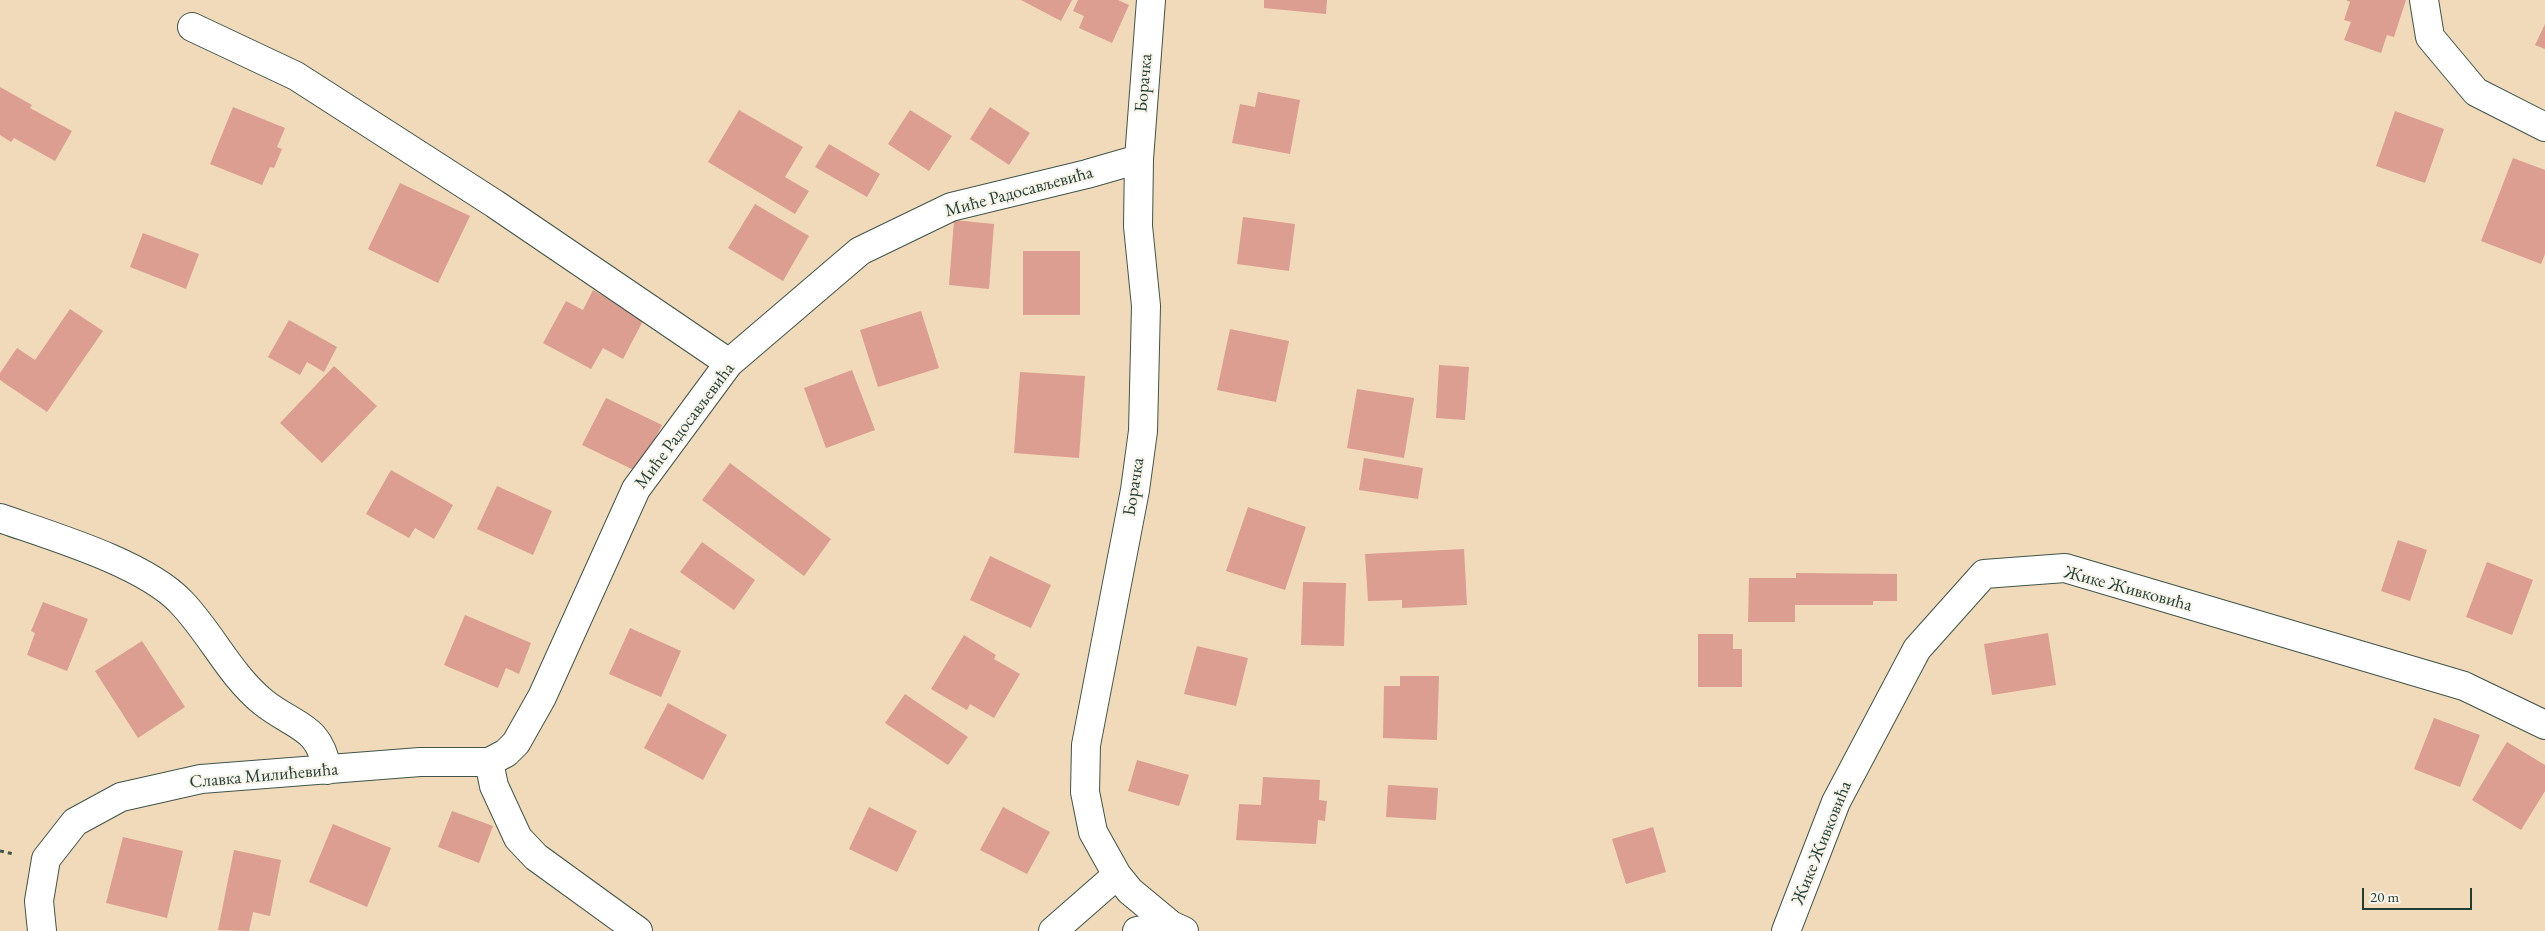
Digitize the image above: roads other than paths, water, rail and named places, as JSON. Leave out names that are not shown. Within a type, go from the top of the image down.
[{"type":"street","name":"Борачка","points":[[1151,0],[1139,159],[1138,226],[1146,306],[1143,430],[1135,490],[1086,745],[1085,792],[1094,832],[1117,876],[1130,891],[1178,928]]},
{"type":"street","points":[[2424,0],[2430,37],[2476,92],[2545,127]]},
{"type":"street","points":[[192,27],[296,76],[504,210],[729,363]]},
{"type":"street","name":"Миће Радосављевића","points":[[489,762],[506,753],[516,743],[542,697],[636,489],[729,363],[860,251],[951,207],[1087,174],[1139,159]]},
{"type":"street","points":[[0,518],[119,562],[154,582],[181,601],[220,654],[263,702],[312,735],[324,752],[327,770]]},
{"type":"street","name":"Жике Живковића","points":[[1786,931],[1836,802],[1916,649],[1984,574],[2065,568],[2464,686],[2545,725]]},
{"type":"street","name":"Славка Милићевића","points":[[42,931],[39,901],[46,860],[75,822],[120,797],[201,779],[420,762],[489,762]]},
{"type":"street","points":[[489,762],[494,786],[518,838],[536,857],[638,931]]},
{"type":"street","points":[[1053,931],[1117,876]]},
{"type":"street","points":[[1137,931],[1178,928]]}]
